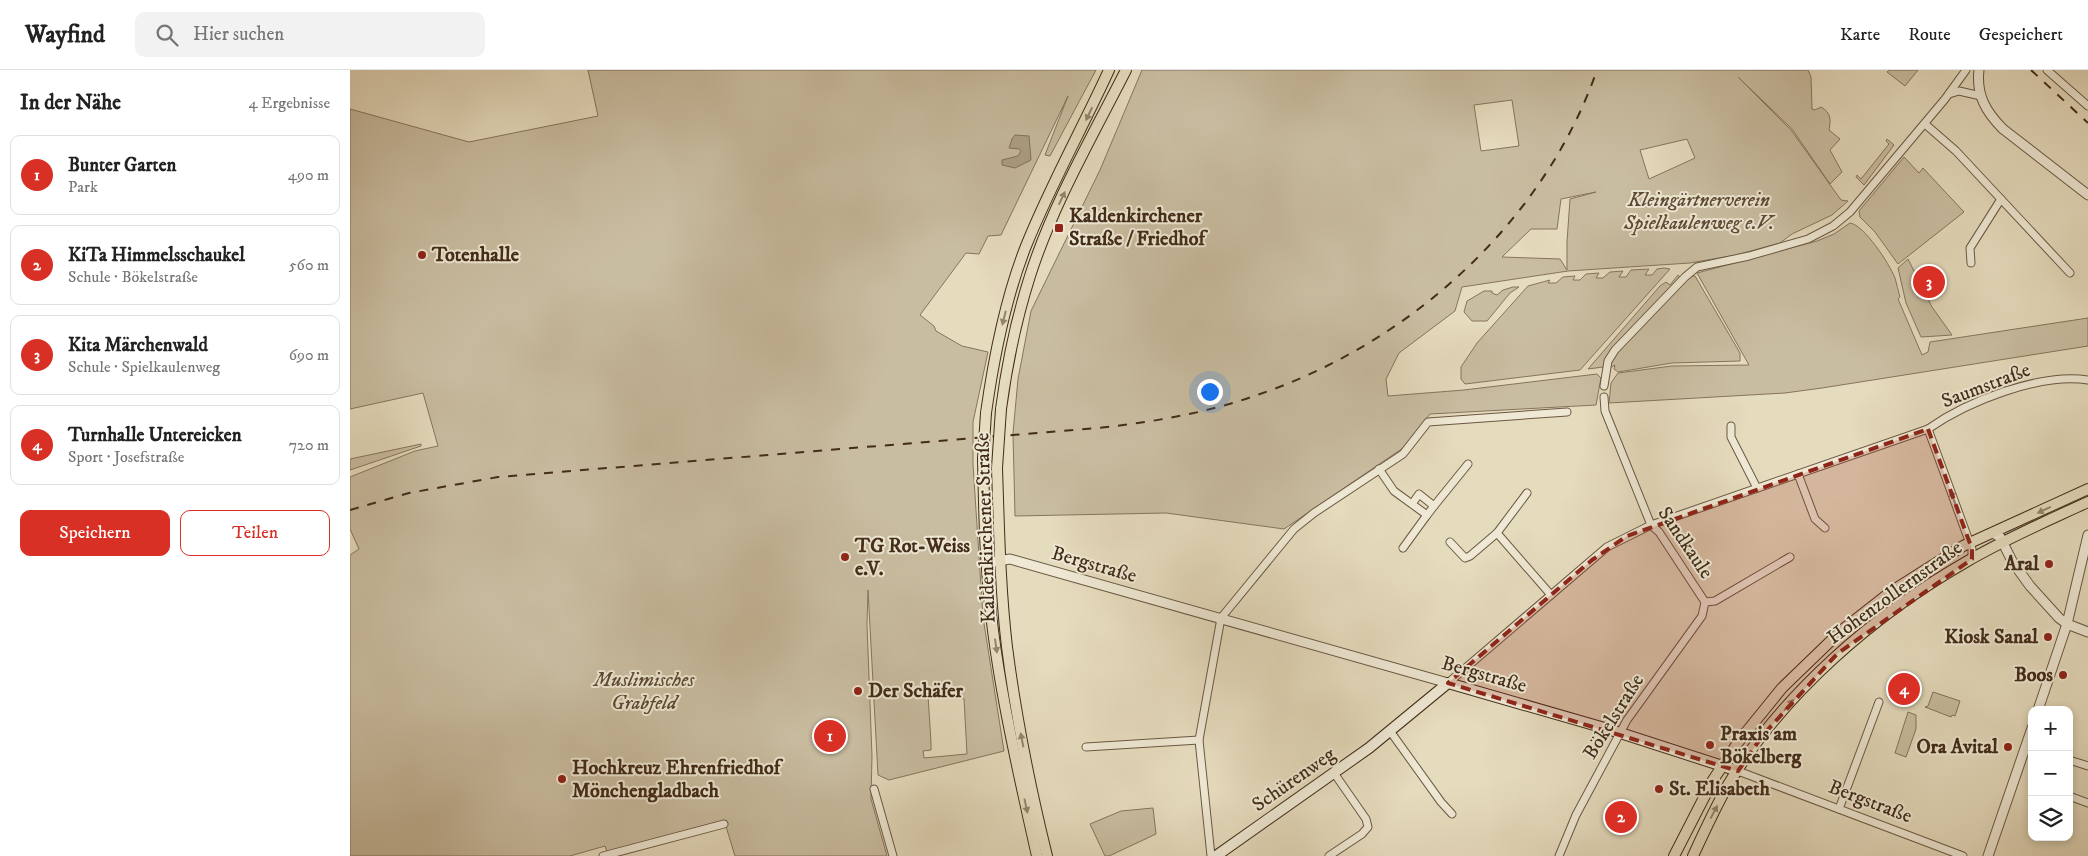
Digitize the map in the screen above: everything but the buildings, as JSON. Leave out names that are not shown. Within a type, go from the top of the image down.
[{"type":"main road","name":"Kaldenkirchener Straße","points":[[1036,856],[1011,735],[998,658],[986,562],[983,459],[986,412],[1005,314],[1025,248],[1043,205],[1109,70]]},
{"type":"main road","name":"Kaldenkirchener Straße","points":[[1047,856],[1032,788],[1007,645],[1000,560],[997,468],[1001,409],[1012,338],[1038,253],[1086,148],[1126,70]]},
{"type":"main road","name":"Hohenzollernstraße","points":[[1674,856],[1722,765],[1754,721],[1782,688],[1818,651],[1892,591],[1970,542],[1994,533],[2088,489]]},
{"type":"main road","name":"Hohenzollernstraße","points":[[1693,856],[1711,817],[1762,735],[1837,654],[1913,597],[1972,559],[2003,542],[2088,502]]},
{"type":"main road","name":"Bergstraße","points":[[1448,683],[1620,733],[1738,771]]},
{"type":"main road","name":"Schürenweg","points":[[1216,856],[1334,773],[1390,731],[1448,683]]},
{"type":"street","points":[[1604,386],[1608,361],[1615,350],[1685,276],[1697,267],[1749,256],[1808,239],[1833,226],[1850,212],[1925,124],[1966,70]]},
{"type":"street","points":[[1979,70],[1978,87],[1991,117],[2003,129],[2088,196]]},
{"type":"street","points":[[2047,70],[2088,106]]},
{"type":"street","points":[[1949,94],[1959,91],[1981,96]]},
{"type":"street","points":[[1925,124],[1956,151],[2070,273]]},
{"type":"street","points":[[1971,263],[1970,248],[2002,200]]},
{"type":"street","name":"Saumstraße","points":[[1651,525],[1928,429],[1944,418],[2014,388],[2060,379],[2088,380]]},
{"type":"street","name":"Sandkaule","points":[[1604,397],[1605,411],[1651,525],[1659,532],[1705,602],[1715,601],[1790,557]]},
{"type":"street","points":[[1211,856],[1199,740],[1222,618],[1294,529],[1314,513],[1402,454],[1428,422],[1567,412]]},
{"type":"street","points":[[1731,426],[1731,437],[1757,488]]},
{"type":"street","name":"Saumstraße","points":[[1928,429],[1970,542],[1973,553],[1972,559]]},
{"type":"street","points":[[1403,548],[1468,464]]},
{"type":"street","points":[[1379,469],[1394,490],[1427,515]]},
{"type":"street","points":[[1798,474],[1815,519],[1825,528]]},
{"type":"street","points":[[1450,542],[1465,558],[1470,556],[1497,532],[1527,493]]},
{"type":"street","points":[[1412,504],[1419,494],[1434,506]]},
{"type":"street","name":"Schürenweg","points":[[1448,683],[1607,547],[1651,525]]},
{"type":"street","points":[[1497,532],[1551,595]]},
{"type":"street","points":[[1994,533],[2000,537],[2030,586],[2066,624],[2088,632]]},
{"type":"street","points":[[2039,706],[2086,557],[2088,535]]},
{"type":"street","name":"Bergstraße","points":[[986,562],[1010,559],[1448,683]]},
{"type":"street","name":"Bökelstraße","points":[[1559,856],[1576,815],[1627,720],[1702,616],[1705,602]]},
{"type":"street","points":[[1839,809],[1879,702]]},
{"type":"street","points":[[1390,731],[1441,802],[1452,814]]},
{"type":"street","points":[[1086,747],[1199,740]]},
{"type":"street","points":[[1988,856],[2028,749]]},
{"type":"street","points":[[2073,761],[2088,766]]},
{"type":"street","name":"Bergstraße","points":[[1738,771],[1963,856]]},
{"type":"street","points":[[1329,856],[1362,834],[1368,827],[1366,819],[1334,773]]},
{"type":"street","points":[[874,789],[894,856]]},
{"type":"street","points":[[2073,797],[2088,803]]},
{"type":"street","points":[[606,856],[724,824]]},
{"type":"highlighted area","points":[[1928,429],[1972,549],[1972,559],[1837,654],[1763,735],[1738,771],[1448,683],[1592,560],[1627,536]]},
{"type":"green space","name":"Muslimisches Grabfeld","points":[[588,70],[1096,70],[1050,156],[1045,155],[1068,96],[1001,235],[988,236],[979,254],[966,253],[920,315],[934,326],[936,331],[962,346],[988,352],[973,422],[973,464],[983,617],[1004,751],[889,780],[878,775],[868,590],[867,625],[872,756],[871,799],[887,856],[735,856],[724,820],[607,852],[605,846],[570,856],[350,856],[350,555],[359,549],[350,529],[350,477],[415,451],[438,446],[423,393],[350,409],[350,109],[469,142],[598,116]],"holes":[[[956,693],[964,699],[967,754],[924,758],[923,751],[931,750],[928,695]]]},
{"type":"green space","points":[[1142,70],[1808,70],[1811,77],[1812,109],[1815,110],[1821,107],[1827,112],[1830,119],[1829,130],[1840,139],[1830,150],[1842,172],[1830,184],[1792,129],[1738,77],[1791,130],[1841,200],[1848,201],[1832,215],[1792,234],[1780,243],[1736,255],[1690,263],[1568,271],[1462,287],[1455,311],[1399,353],[1386,379],[1388,396],[1464,390],[1597,374],[1601,378],[1596,405],[1430,414],[1403,448],[1284,529],[1166,513],[1015,516],[1013,433],[1018,379],[1031,311],[1100,170]],"holes":[[[1512,100],[1519,146],[1481,151],[1474,105]],[[1687,139],[1695,158],[1649,179],[1640,150]],[[1596,192],[1570,199],[1567,270],[1560,259],[1502,257],[1531,229],[1557,229],[1561,199]]]},
{"type":"green space","points":[[1889,70],[1918,70],[1905,86],[1887,72]]},
{"type":"green space","points":[[1887,139],[1894,145],[1864,185],[1856,177],[1857,175],[1861,179],[1889,144],[1886,141]]},
{"type":"green space","points":[[1904,157],[1919,173],[1923,168],[1964,212],[1898,264],[1875,232],[1860,217],[1859,211]]},
{"type":"green space","name":"Kleingärtnerverein Spielkaulenweg e.V.","points":[[1850,223],[1856,225],[1869,237],[1892,271],[1900,297],[1898,299],[1922,355],[1928,352],[1930,342],[2088,318],[2088,346],[1785,393],[1609,403],[1611,383],[1618,373],[1672,366],[1749,365],[1697,273],[1817,241],[1834,234]]},
{"type":"green space","points":[[1908,259],[1932,307],[1952,335],[1921,337],[1906,303],[1898,268]]},
{"type":"green space","points":[[1649,269],[1645,275],[1652,275],[1657,269],[1670,269],[1580,370],[1465,384],[1461,379],[1461,367],[1477,343],[1528,286],[1550,280],[1548,283],[1556,283],[1563,277],[1575,276],[1573,280],[1580,280],[1586,274],[1599,273],[1596,278],[1603,278],[1610,272],[1623,271],[1619,277],[1626,277],[1631,270]]},
{"type":"green space","points":[[1678,275],[1680,277],[1678,280],[1606,360],[1603,367],[1588,369],[1660,286],[1666,282],[1670,285]]},
{"type":"green space","points":[[1691,276],[1695,276],[1740,353],[1740,361],[1672,363],[1618,372],[1614,369],[1615,365],[1608,369],[1615,354],[1683,282]]},
{"type":"green space","points":[[1519,287],[1510,293],[1487,321],[1472,321],[1464,312],[1467,301],[1484,291],[1492,291],[1492,293],[1497,295],[1503,290]]},
{"type":"green space","points":[[421,444],[421,446],[350,470],[350,459]]},
{"type":"green space","points":[[1933,692],[1960,701],[1955,716],[1952,715],[1951,717],[1925,707],[1928,706]]},
{"type":"green space","points":[[1908,712],[1916,715],[1916,729],[1906,757],[1895,753]]},
{"type":"green space","points":[[1153,808],[1156,834],[1109,856],[1105,856],[1090,824],[1121,811]]},
{"type":"shaded area","points":[[1015,135],[1029,136],[1031,160],[1015,168],[1002,165],[1002,160],[1018,156],[1021,151],[1009,148]]},
{"type":"railway","points":[[350,510],[409,493],[498,477],[1098,428],[1180,416],[1260,394],[1316,371],[1369,343],[1419,309],[1465,270],[1507,226],[1543,177],[1573,125],[1597,70]]},
{"type":"railway","points":[[2031,70],[2088,123]]},
{"type":"place","name":"Kaldenkirchener Straße / Friedhof","points":[[1059,228]]},
{"type":"place","name":"Totenhalle","points":[[422,255]]},
{"type":"place","name":"Kita Märchenwald","points":[[1929,282]]},
{"type":"place","name":"TG Rot-Weiss e.V.","points":[[845,557]]},
{"type":"place","name":"Aral","points":[[2049,564]]},
{"type":"place","name":"Kiosk Sanal","points":[[2048,637]]},
{"type":"place","name":"Boos","points":[[2063,675]]},
{"type":"place","name":"Turnhalle Untereicken","points":[[1904,689]]},
{"type":"place","name":"Der Schäfer","points":[[858,691]]},
{"type":"place","name":"Bunter Garten","points":[[830,736]]},
{"type":"place","name":"Praxis am Bökelberg","points":[[1710,745]]},
{"type":"place","name":"Ora Avital","points":[[2008,747]]},
{"type":"place","name":"Hochkreuz Ehrenfriedhof Mönchengladbach","points":[[562,779]]},
{"type":"place","name":"St. Elisabeth","points":[[1659,789]]},
{"type":"place","name":"KiTa Himmelsschaukel","points":[[1621,817]]}]
